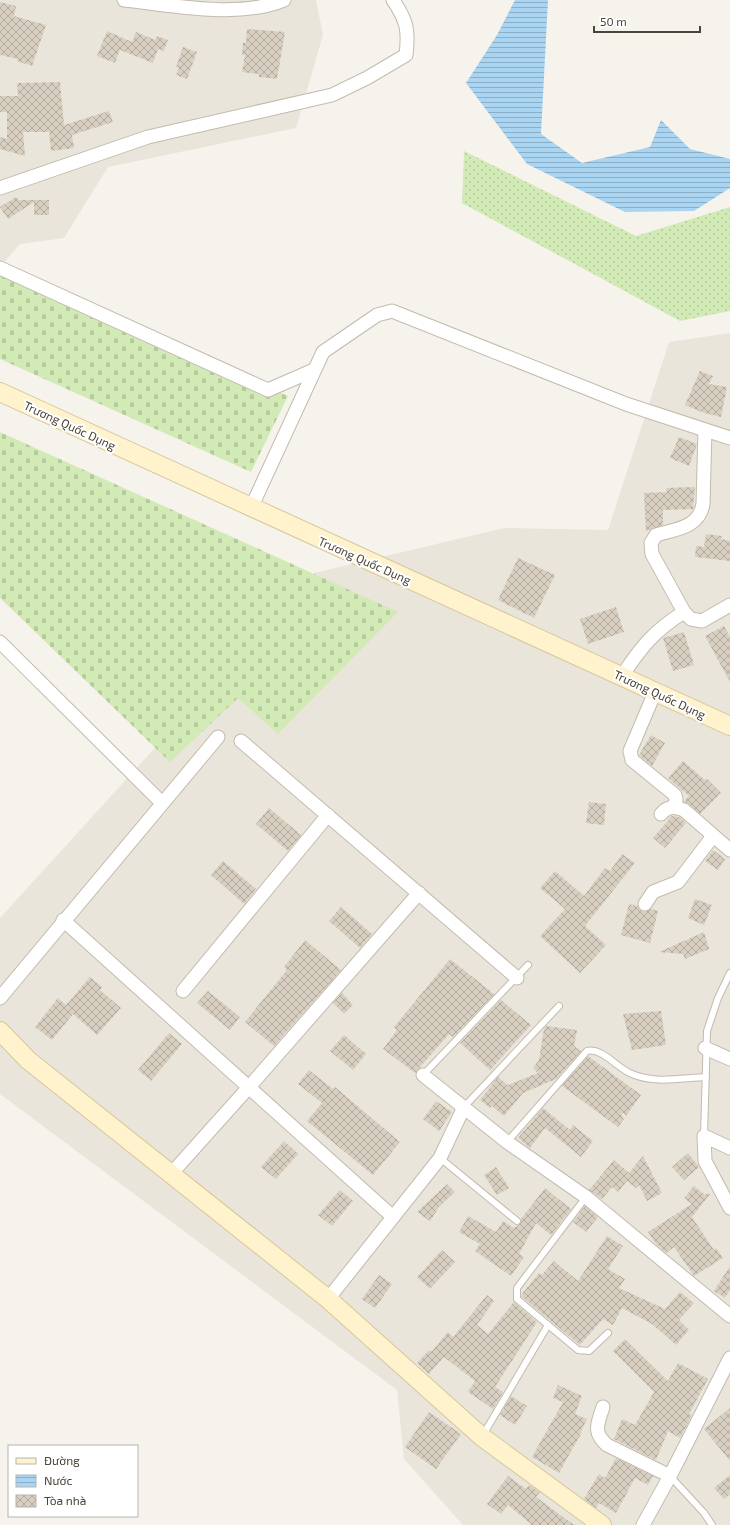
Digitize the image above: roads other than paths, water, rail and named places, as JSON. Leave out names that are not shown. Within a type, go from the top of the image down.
[{"type":"street","points":[[124,0],[224,10],[272,5],[284,0]]},
{"type":"street","points":[[0,188],[148,137],[332,95],[406,55],[408,33],[401,12],[393,0]]},
{"type":"street","points":[[0,268],[268,390],[314,370]]},
{"type":"street","points":[[251,508],[323,352],[377,315],[392,312],[626,404],[730,438]]},
{"type":"street","name":"Trương Quốc Dụng","points":[[0,392],[730,726]]},
{"type":"street","points":[[705,430],[703,504],[700,515],[696,521],[691,524],[656,535],[653,537],[650,547],[654,559],[684,612],[691,619],[702,621],[730,605]]},
{"type":"street","points":[[622,676],[645,642],[667,623],[684,612]]},
{"type":"street","points":[[0,642],[162,803]]},
{"type":"street","points":[[655,692],[630,751],[630,757],[675,795],[675,807]]},
{"type":"street","points":[[0,998],[63,920],[218,737]]},
{"type":"street","points":[[241,741],[419,892],[517,978]]},
{"type":"street","points":[[661,814],[668,807],[675,807],[684,810],[730,850]]},
{"type":"street","points":[[183,991],[328,815]]},
{"type":"street","points":[[645,904],[653,892],[678,882],[714,836]]},
{"type":"street","points":[[171,1174],[419,892]]},
{"type":"street","points":[[63,920],[393,1217]]},
{"type":"street","points":[[0,1030],[28,1060],[328,1299],[482,1437],[602,1525]]},
{"type":"street","points":[[705,1048],[730,1059]]},
{"type":"street","points":[[423,1075],[507,1142],[586,1197],[730,1316]]},
{"type":"street","points":[[328,1299],[440,1158],[464,1107]]},
{"type":"street","points":[[730,1148],[704,1136],[705,1161],[730,1208]]},
{"type":"street","points":[[643,1525],[670,1476],[730,1358]]},
{"type":"street","points":[[603,1407],[597,1429],[600,1439],[607,1445],[670,1476]]},
{"type":"lane","points":[[423,1075],[528,965]]},
{"type":"lane","points":[[704,1136],[706,1077],[705,1048],[707,1031],[718,998],[730,973]]},
{"type":"lane","points":[[464,1107],[559,1006]]},
{"type":"lane","points":[[507,1142],[587,1051],[597,1051],[623,1070],[647,1079],[662,1080],[706,1077]]},
{"type":"lane","points":[[440,1158],[516,1221]]},
{"type":"lane","points":[[586,1197],[517,1288],[517,1299],[578,1350],[589,1351],[608,1334]]},
{"type":"lane","points":[[482,1437],[548,1325]]},
{"type":"lane","points":[[670,1476],[704,1513],[712,1525]]},
{"type":"water","points":[[515,0],[548,0],[541,134],[582,163],[650,147],[661,120],[690,149],[730,159],[730,188],[694,211],[625,212],[527,164],[466,83],[497,35]]}]
